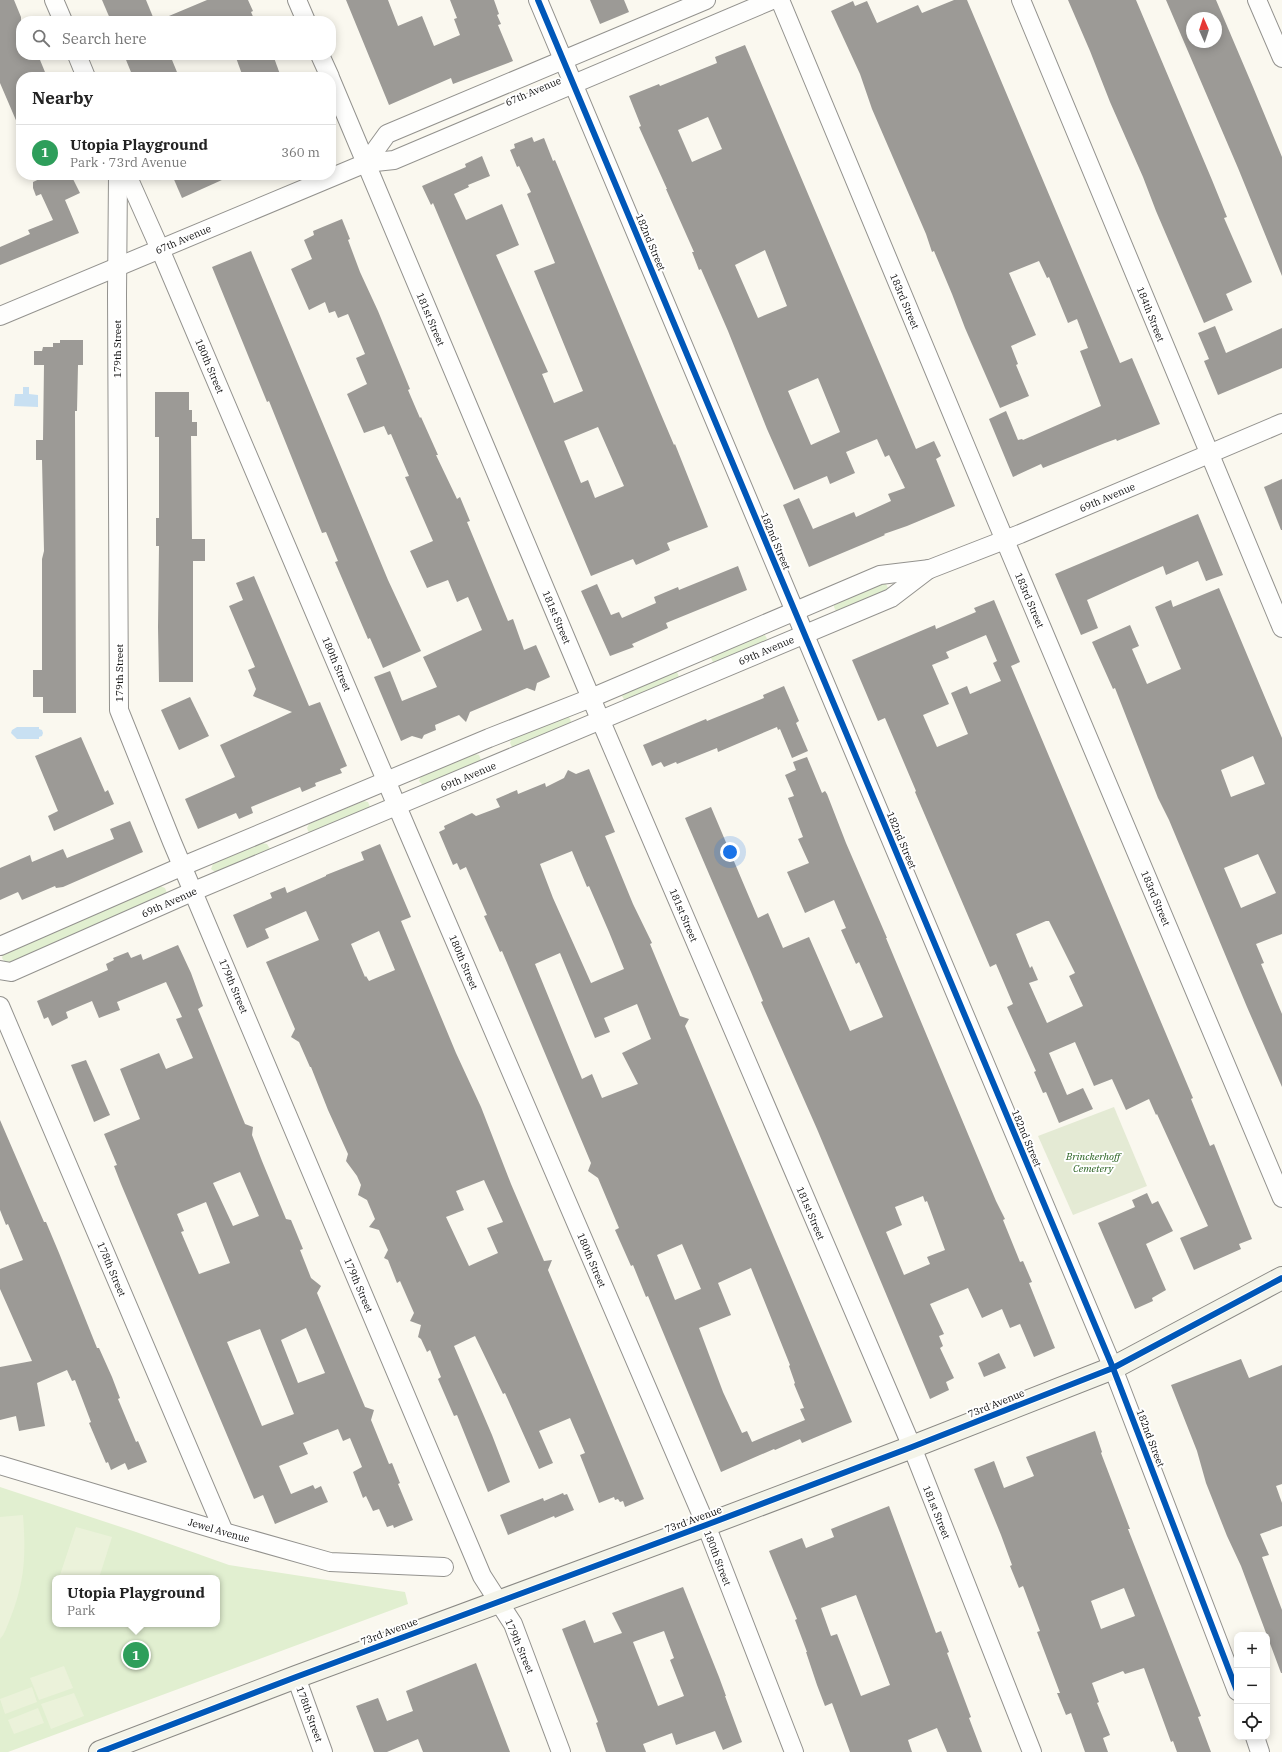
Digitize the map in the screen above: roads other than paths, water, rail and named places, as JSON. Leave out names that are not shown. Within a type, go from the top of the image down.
[{"type":"street","points":[[54,0],[61,16]]},
{"type":"street","points":[[297,0],[304,16]]},
{"type":"street","name":"182nd Street","points":[[538,0],[795,612],[806,634],[818,666],[1113,1368],[1234,1683]]},
{"type":"street","name":"67th Avenue","points":[[366,163],[387,134],[564,61],[706,0]]},
{"type":"street","name":"67th Avenue","points":[[336,176],[366,163],[394,160],[772,0]]},
{"type":"street","name":"183rd Street","points":[[780,0],[1282,1198]]},
{"type":"street","name":"184th Street","points":[[1021,0],[1282,628]]},
{"type":"street","points":[[1257,0],[1282,58]]},
{"type":"street","points":[[79,60],[84,72]]},
{"type":"street","points":[[322,60],[328,72]]},
{"type":"street","name":"181st Street","points":[[336,92],[591,698],[912,1447],[1032,1752]]},
{"type":"street","name":"179th Street","points":[[118,180],[116,268],[119,710],[183,866],[482,1576],[513,1624],[561,1752]]},
{"type":"street","name":"180th Street","points":[[129,180],[706,1525],[794,1752]]},
{"type":"street","name":"67th Avenue","points":[[0,316],[325,180]]},
{"type":"street","name":"69th Avenue","points":[[0,946],[183,866],[489,738],[591,698],[795,612],[880,574],[930,569],[1005,540],[1282,423]]},
{"type":"street","name":"69th Avenue","points":[[0,970],[11,972],[194,891],[600,719],[891,598],[930,569]]},
{"type":"street","points":[[693,655],[701,677]]},
{"type":"street","points":[[489,738],[500,762]]},
{"type":"street","points":[[287,823],[298,848]]},
{"type":"street","name":"178th Street","points":[[0,1006],[224,1532]]},
{"type":"street","name":"73rd Avenue","points":[[100,1752],[498,1601],[706,1525],[912,1447],[1113,1368],[1282,1278]]},
{"type":"street","name":"Jewel Avenue","points":[[0,1465],[330,1562],[444,1567]]},
{"type":"street","name":"178th Street","points":[[296,1677],[323,1752]]},
{"type":"street","points":[[1256,1740],[1260,1752]]},
{"type":"water","points":[[23,387],[29,387],[29,394],[38,395],[38,407],[14,406],[15,394],[23,394]]},
{"type":"water","points":[[17,727],[39,727],[43,733],[39,739],[17,739],[11,733],[12,730]]},
{"type":"place","name":"Utopia Playground","points":[[136,1655]]},
{"type":"park label","name":"Brinckerhoff Cemetery","points":[[1093,1162]]}]
